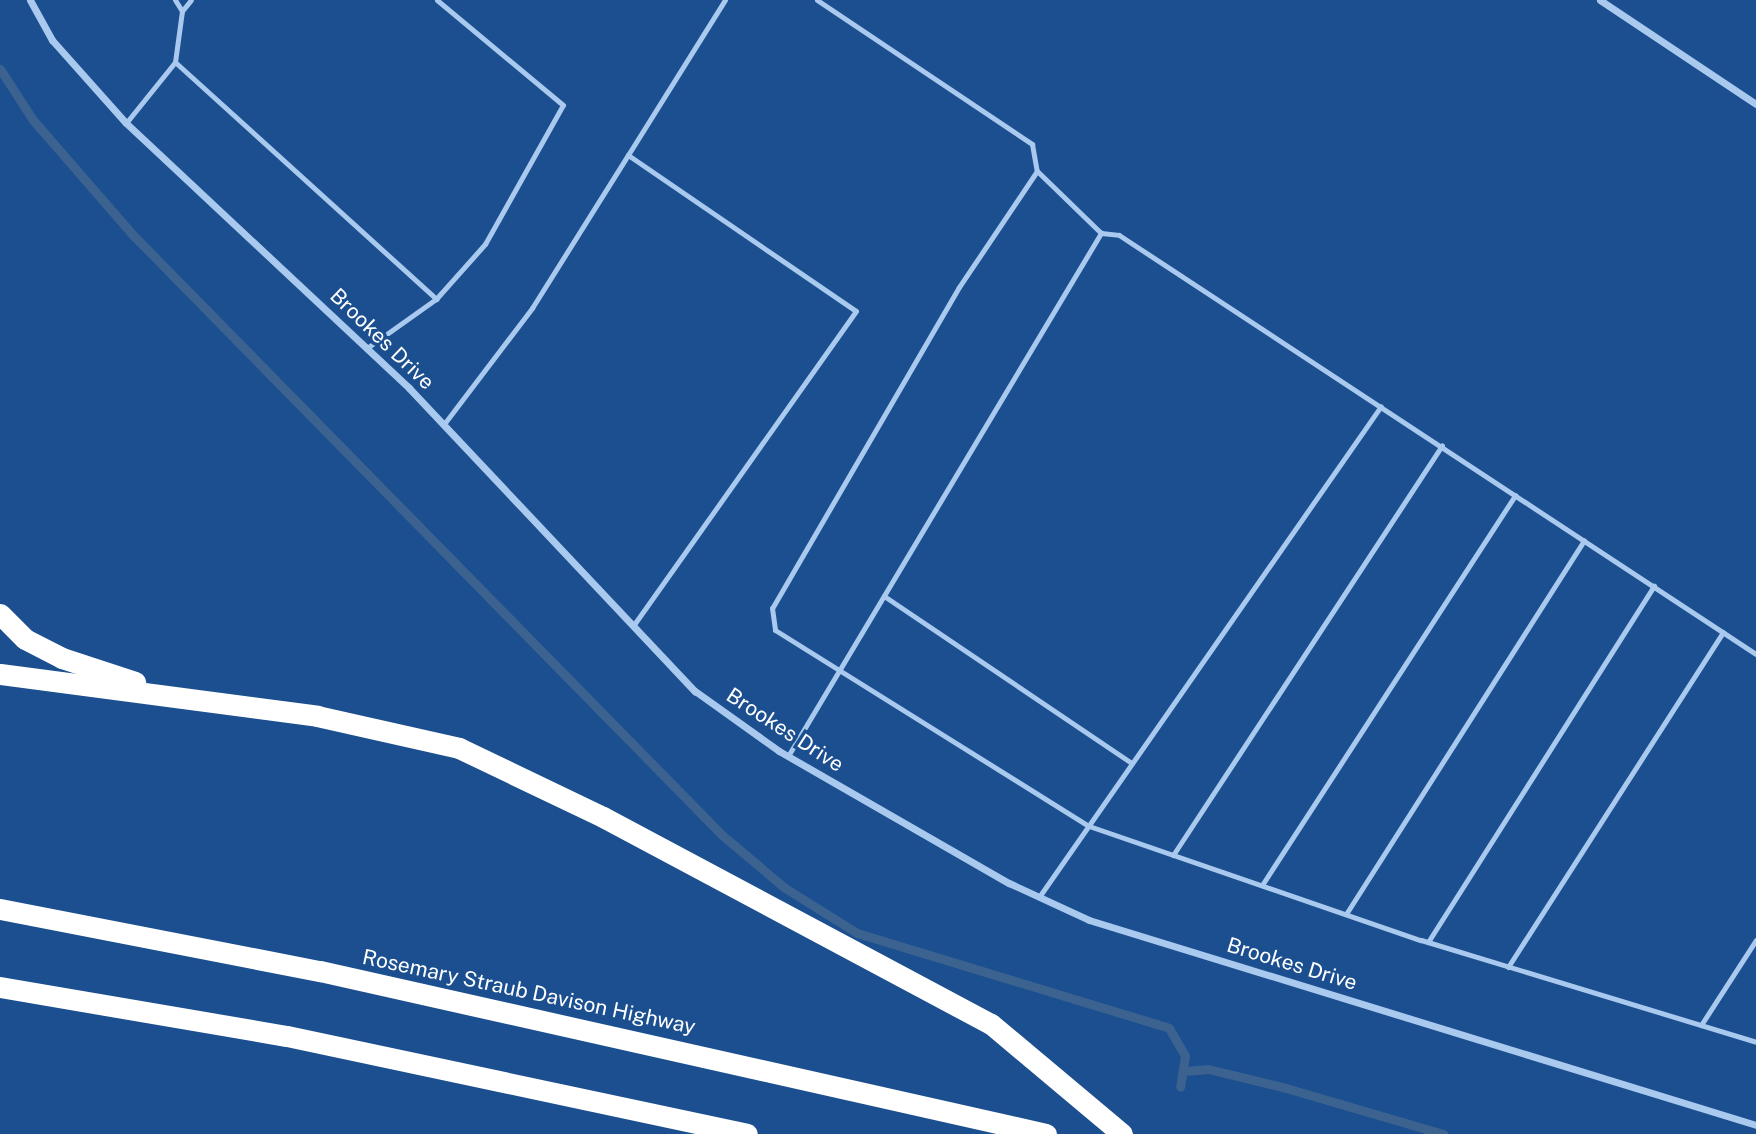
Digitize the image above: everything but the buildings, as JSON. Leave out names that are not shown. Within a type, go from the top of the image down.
[{"type":"highway","points":[[0,614],[25,639],[62,658],[184,698]]},
{"type":"highway","points":[[0,674],[317,716],[459,748],[603,817],[991,1024],[1122,1134]]},
{"type":"highway","name":"Rosemary Straub Davison Highway","points":[[0,908],[360,980],[1046,1134]]},
{"type":"highway","points":[[0,987],[287,1036],[747,1134]]},
{"type":"street","name":"Brookes Drive","points":[[30,0],[52,40],[126,123],[444,424],[695,691],[788,756],[1040,897],[1089,920],[1756,1125]]},
{"type":"street","points":[[1600,0],[1756,104]]},
{"type":"lane","points":[[175,0],[182,11]]},
{"type":"lane","points":[[126,123],[175,62],[182,11],[191,0]]},
{"type":"lane","points":[[366,348],[436,299],[485,244],[564,104],[437,0]]},
{"type":"lane","points":[[444,424],[533,307],[725,0]]},
{"type":"lane","points":[[817,0],[1032,144],[1037,171],[1101,233],[1119,235],[1756,654]]},
{"type":"lane","points":[[175,62],[436,299]]},
{"type":"lane","points":[[628,155],[856,311],[633,626]]},
{"type":"lane","points":[[1037,171],[959,288],[772,608],[775,629],[839,672],[1089,825],[1428,942],[1756,1042]]},
{"type":"lane","points":[[788,756],[1101,233]]},
{"type":"lane","points":[[1040,897],[1381,406]]},
{"type":"lane","points":[[1173,855],[1442,446]]},
{"type":"lane","points":[[1262,886],[1515,495]]},
{"type":"lane","points":[[1346,914],[1584,540]]},
{"type":"lane","points":[[1428,942],[1654,586]]},
{"type":"lane","points":[[884,596],[1132,763]]},
{"type":"lane","points":[[1508,967],[1723,632]]},
{"type":"lane","points":[[1701,1025],[1756,940]]},
{"type":"waterway","points":[[0,69],[33,120],[134,236],[722,835],[785,888],[857,933],[1169,1028],[1185,1056],[1180,1087]]},
{"type":"waterway","points":[[1185,1071],[1208,1069],[1286,1088],[1443,1134]]}]
